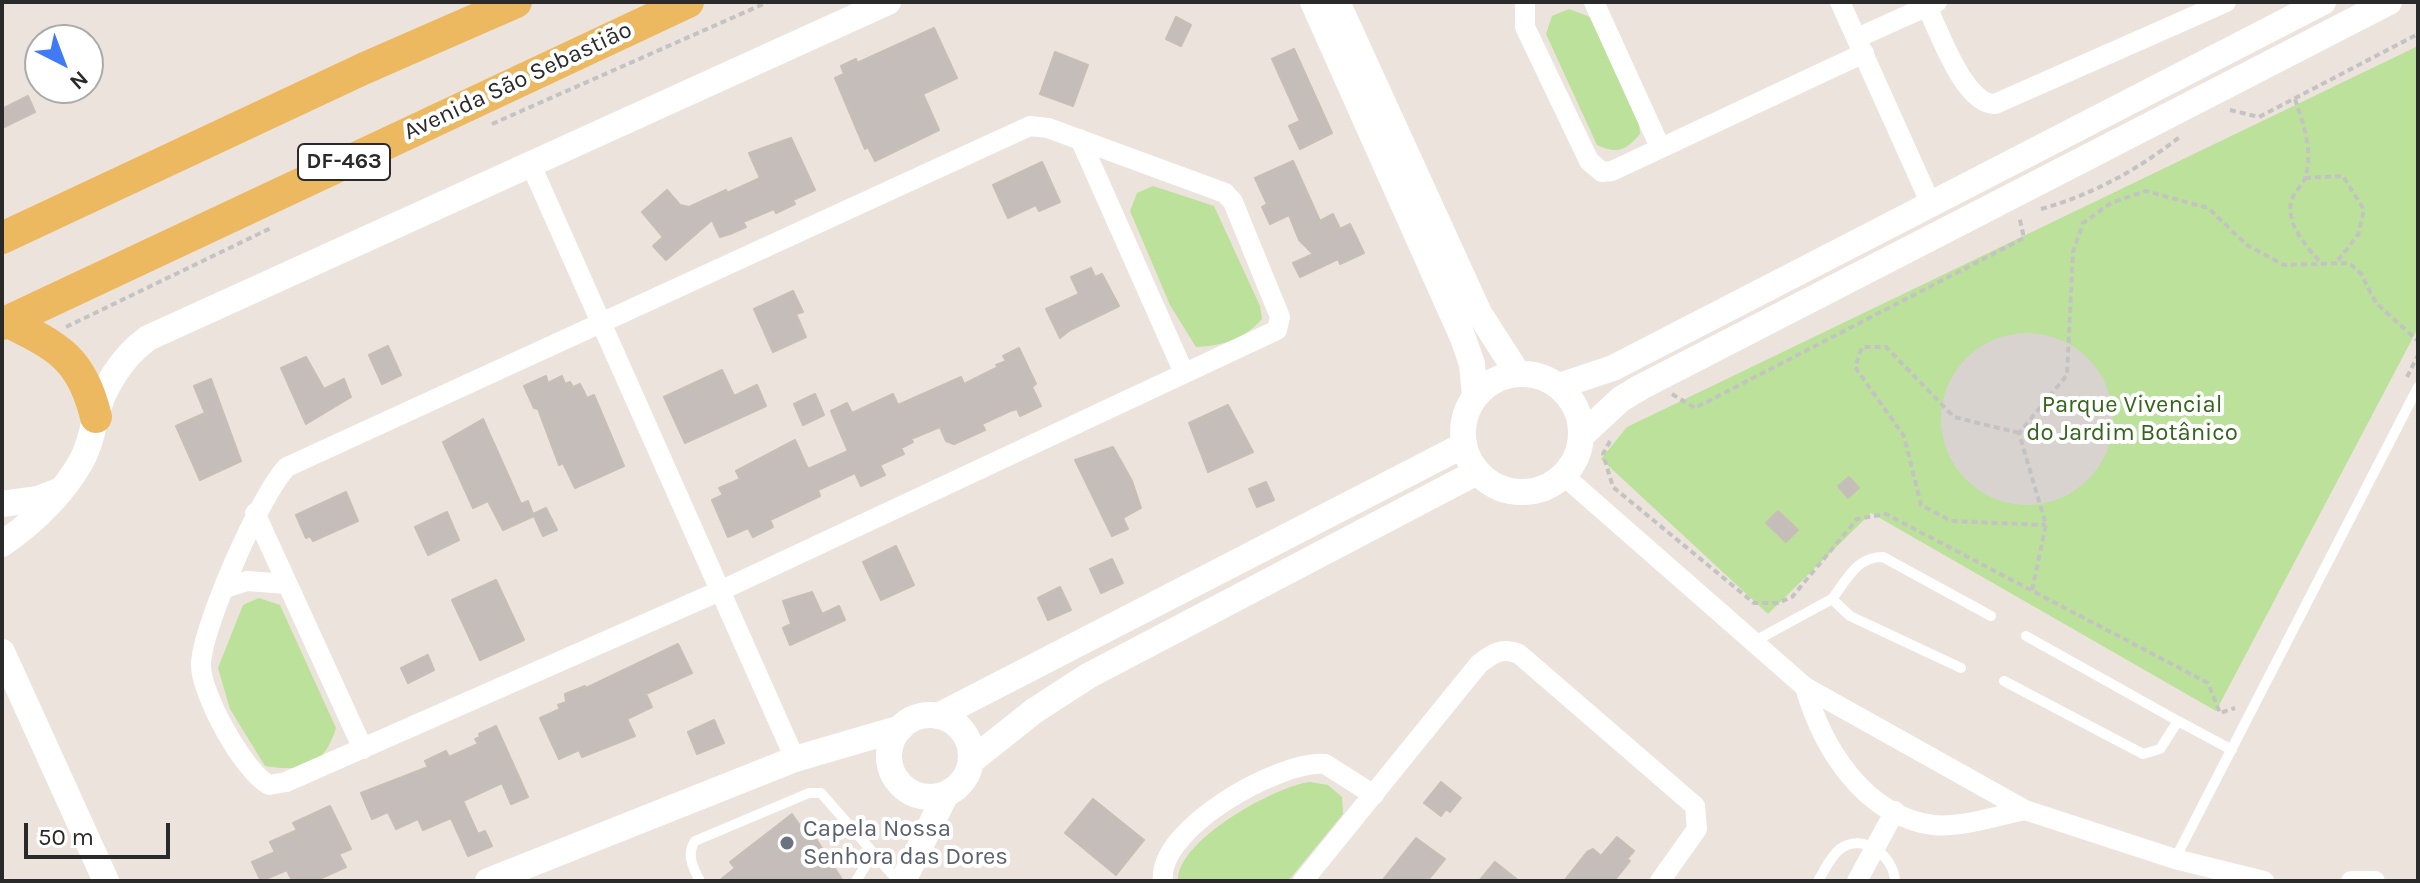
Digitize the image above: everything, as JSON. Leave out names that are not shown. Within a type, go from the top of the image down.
[{"type":"main road","points":[[2,238],[365,68],[516,2]]},
{"type":"main road","name":"Avenida São Sebastião","points":[[5,323],[688,2]]},
{"type":"main road","points":[[5,323],[42,338],[67,355],[81,372],[89,389],[96,417]]},
{"type":"street","points":[[2,544],[39,515],[62,490],[83,459],[96,417],[117,369],[127,353],[148,338],[888,2]]},
{"type":"street","points":[[1313,2],[1463,338],[1472,364],[1475,396]]},
{"type":"street","points":[[1337,2],[1479,313],[1518,374]]},
{"type":"street","points":[[1594,2],[1660,147]]},
{"type":"street","points":[[1840,2],[1930,202]]},
{"type":"street","points":[[1528,5],[1525,27],[1595,168],[1612,171],[1860,46],[1932,4],[1970,93],[1977,100],[1995,104],[2226,2]]},
{"type":"street","points":[[1559,386],[1613,368],[2323,2]]},
{"type":"street","points":[[1581,436],[1621,399],[1641,387],[2389,2]]},
{"type":"street","points":[[1038,126],[1080,139],[1217,188],[1233,202],[1282,322],[1271,336],[1184,373],[722,590],[286,782],[269,785],[247,767],[210,699],[200,666],[203,649],[255,513],[276,478],[298,461],[1020,129],[1038,126]]},
{"type":"street","points":[[1080,139],[1184,373]]},
{"type":"street","points":[[531,165],[795,759]]},
{"type":"street","points":[[1518,374],[1540,376],[1559,386],[1571,400],[1579,417],[1581,436],[1572,464],[1563,475],[1547,487],[1529,492],[1510,491],[1492,484],[1477,472],[1464,445],[1467,411],[1475,396],[1487,385],[1518,374]]},
{"type":"street","points":[[1464,445],[938,716],[912,720],[901,728],[892,741],[889,757],[892,773],[901,786],[915,795],[931,798],[946,794],[958,786],[971,761],[1034,711],[1088,676],[1477,472]]},
{"type":"street","points":[[1563,475],[1805,687],[2025,810],[2175,859],[2264,881]]},
{"type":"street","points":[[2,504],[38,499],[62,490]]},
{"type":"street","points":[[255,513],[363,749]]},
{"type":"street","points":[[225,588],[255,580],[287,584]]},
{"type":"street","points":[[1303,881],[1479,664],[1499,651],[1519,654],[1695,806],[1697,829],[1660,881]]},
{"type":"street","points":[[2,652],[106,881]]},
{"type":"street","points":[[1805,687],[1812,711],[1841,765],[1870,796],[1895,811],[1916,821],[1944,825],[2025,810]]},
{"type":"street","points":[[938,716],[952,722],[963,732],[971,761]]},
{"type":"street","points":[[488,881],[795,759],[901,728]]},
{"type":"street","points":[[1163,881],[1162,868],[1168,856],[1200,819],[1243,790],[1293,768],[1325,764],[1374,795]]},
{"type":"street","points":[[901,881],[946,794]]},
{"type":"street","points":[[1857,881],[1895,811]]},
{"type":"street","points":[[2351,881],[2375,881]]},
{"type":"lane","points":[[2175,859],[2418,387]]},
{"type":"lane","points":[[1753,642],[1832,599],[1857,565],[1874,556],[1883,557],[1991,616]]},
{"type":"lane","points":[[1832,599],[1850,616],[1961,668]]},
{"type":"lane","points":[[2026,636],[2232,750]]},
{"type":"lane","points":[[2004,681],[2143,754],[2160,749],[2178,721]]},
{"type":"lane","points":[[700,881],[692,863],[691,846],[695,841],[809,793],[821,793],[873,854],[901,881]]},
{"type":"lane","points":[[1818,881],[1840,849],[1854,843],[1875,847],[1890,865],[1895,881]]},
{"type":"lane","points":[[856,881],[873,854]]},
{"type":"path","points":[[488,126],[768,2]]},
{"type":"path","points":[[2221,113],[2234,108],[2259,117],[2418,34]]},
{"type":"path","points":[[2295,99],[2308,139],[2305,178],[2292,200],[2292,220],[2302,242],[2322,264]]},
{"type":"path","points":[[1671,393],[1695,408],[2024,238],[2019,214],[2071,201],[2149,161],[2185,133]]},
{"type":"path","points":[[2305,178],[2343,176],[2364,210],[2358,235],[2335,264]]},
{"type":"path","points":[[2019,433],[2067,375],[2073,252],[2083,223],[2111,203],[2146,191],[2208,208],[2247,245],[2284,265],[2349,263],[2361,274],[2376,303],[2418,341]]},
{"type":"path","points":[[42,338],[278,225]]},
{"type":"path","points":[[2019,433],[1954,417],[1886,347],[1862,347],[1855,367],[1904,436],[1921,505],[1951,521],[2046,525]]},
{"type":"path","points":[[2404,382],[2418,355]]},
{"type":"path","points":[[2019,433],[2046,525],[2032,590]]},
{"type":"path","points":[[1614,434],[1603,454],[1613,487],[1754,603],[1778,603],[1792,597],[1857,519],[1886,514],[2208,683],[2220,713],[2233,711],[2240,697]]},
{"type":"green space","points":[[1569,9],[1590,17],[1639,122],[1640,134],[1621,149],[1597,145],[1546,34],[1552,16]]},
{"type":"green space","name":"Parque Vivencial do Jardim Botânico","points":[[2418,46],[2418,328],[2216,711],[1871,513],[1768,614],[1601,459],[1627,427]]},
{"type":"green space","points":[[1153,186],[1214,206],[1260,306],[1262,319],[1240,336],[1224,343],[1196,347],[1170,305],[1130,211],[1137,193]]},
{"type":"green space","points":[[259,598],[280,605],[336,728],[318,759],[301,767],[265,766],[230,709],[218,668],[243,605]]},
{"type":"green space","points":[[1310,782],[1328,785],[1342,797],[1343,814],[1288,881],[1178,881],[1182,865],[1193,849],[1230,818],[1274,794]]},
{"type":"shaded area","points":[[2027,333],[2060,340],[2088,358],[2106,386],[2113,419],[2106,452],[2088,480],[2060,498],[2027,505],[1994,498],[1966,480],[1948,452],[1941,419],[1948,386],[1966,358],[1994,340]]},
{"type":"building","points":[[1176,17],[1191,25],[1181,46],[1166,39]]},
{"type":"building","points":[[934,28],[957,78],[923,94],[939,130],[875,161],[868,147],[865,149],[835,78],[844,74],[841,66],[856,59],[857,63]]},
{"type":"building","points":[[1294,49],[1332,133],[1300,149],[1289,126],[1300,121],[1272,59]]},
{"type":"building","points":[[1055,52],[1088,65],[1073,106],[1040,94]]},
{"type":"building","points":[[24,98],[24,104],[32,104],[35,112],[2,128],[2,109]]},
{"type":"building","points":[[791,138],[815,190],[793,200],[795,204],[743,222],[746,227],[720,237],[712,220],[666,260],[653,246],[663,237],[642,212],[667,190],[680,205],[689,207],[726,190],[727,193],[760,178],[749,153]]},
{"type":"building","points":[[1293,161],[1320,221],[1333,214],[1340,229],[1350,224],[1364,253],[1340,264],[1338,259],[1300,277],[1293,263],[1313,254],[1299,240],[1289,215],[1270,224],[1262,207],[1267,204],[1255,178]]},
{"type":"building","points":[[1042,162],[1060,202],[1039,211],[1036,205],[1008,218],[993,185]]},
{"type":"building","points":[[1091,268],[1095,277],[1102,274],[1119,306],[1060,338],[1046,309],[1079,294],[1071,277]]},
{"type":"building","points":[[793,291],[803,312],[796,314],[806,337],[773,352],[754,309]]},
{"type":"building","points":[[388,346],[401,375],[382,384],[369,355]]},
{"type":"building","points":[[1019,348],[1036,384],[1032,387],[1041,406],[1020,416],[1017,409],[1010,411],[982,424],[985,430],[954,444],[946,441],[940,427],[911,439],[913,442],[901,448],[904,454],[880,465],[885,475],[861,486],[855,473],[818,490],[820,496],[770,520],[773,527],[753,537],[748,528],[728,537],[712,500],[723,495],[719,488],[740,479],[736,471],[795,440],[808,469],[848,451],[831,411],[847,403],[852,413],[893,394],[898,405],[961,377],[964,384],[998,367],[996,365],[1006,361],[1003,356]]},
{"type":"building","points":[[306,357],[324,389],[344,379],[351,397],[306,424],[281,368]]},
{"type":"building","points":[[722,370],[734,396],[757,385],[766,406],[685,443],[664,397]]},
{"type":"building","points":[[546,376],[548,383],[562,376],[565,384],[570,382],[573,387],[580,384],[587,398],[594,395],[624,466],[575,488],[563,463],[559,465],[538,409],[534,408],[524,386]]},
{"type":"building","points":[[211,379],[241,461],[200,480],[176,426],[205,413],[194,386]]},
{"type":"building","points":[[815,394],[824,415],[803,425],[794,404]]},
{"type":"building","points":[[1228,405],[1253,452],[1208,472],[1189,423]]},
{"type":"building","points":[[483,419],[521,504],[528,501],[533,514],[546,508],[557,530],[543,536],[534,516],[503,530],[488,501],[473,508],[443,442]]},
{"type":"building","points":[[1113,447],[1132,481],[1141,508],[1123,518],[1128,529],[1112,536],[1075,460]]},
{"type":"building","points":[[1849,477],[1859,488],[1848,498],[1838,486]]},
{"type":"building","points":[[1266,482],[1274,500],[1257,507],[1249,489]]},
{"type":"building","points":[[346,492],[358,521],[313,541],[310,536],[306,538],[296,515]]},
{"type":"building","points":[[1778,511],[1798,530],[1786,542],[1766,523]]},
{"type":"building","points":[[447,512],[459,540],[428,555],[415,527]]},
{"type":"building","points":[[896,546],[914,585],[881,600],[863,562]]},
{"type":"building","points":[[1112,559],[1123,583],[1101,593],[1090,569]]},
{"type":"building","points":[[496,580],[524,640],[480,660],[452,600]]},
{"type":"building","points":[[1060,587],[1071,610],[1048,620],[1038,598]]},
{"type":"building","points":[[812,592],[822,614],[839,606],[845,620],[790,645],[783,628],[791,624],[783,601]]},
{"type":"building","points":[[678,644],[692,673],[646,694],[652,707],[627,719],[635,736],[582,757],[579,750],[559,759],[540,718],[560,709],[558,705],[566,702],[565,694],[586,688]]},
{"type":"building","points":[[428,655],[434,670],[408,683],[401,668]]},
{"type":"building","points":[[714,720],[724,743],[697,754],[688,732]]},
{"type":"building","points":[[496,726],[528,797],[511,804],[502,783],[463,801],[478,834],[485,831],[492,846],[468,856],[451,818],[423,830],[418,819],[396,829],[388,812],[372,819],[361,793],[428,767],[425,761],[446,751],[449,757],[478,744],[475,739],[480,737],[479,734]]},
{"type":"building","points":[[1441,782],[1461,798],[1450,812],[1446,809],[1441,816],[1424,803]]},
{"type":"building","points":[[1093,799],[1144,840],[1116,875],[1065,833]]},
{"type":"building","points":[[330,806],[351,849],[339,854],[346,867],[315,881],[292,881],[287,870],[261,881],[252,862],[275,852],[270,842],[297,830],[293,823]]},
{"type":"building","name":"Capela Nossa Senhora das Dores","points":[[792,814],[801,827],[811,831],[843,881],[719,881],[735,868],[730,862]]},
{"type":"building","points":[[1617,837],[1634,851],[1614,881],[1564,881],[1587,852],[1593,849],[1601,856]]},
{"type":"building","points":[[1416,838],[1445,859],[1427,881],[1382,881]]},
{"type":"building","points":[[1495,862],[1519,881],[1479,881]]},
{"type":"place","name":"Capela Nossa Senhora das Dores","points":[[787,843]]}]
